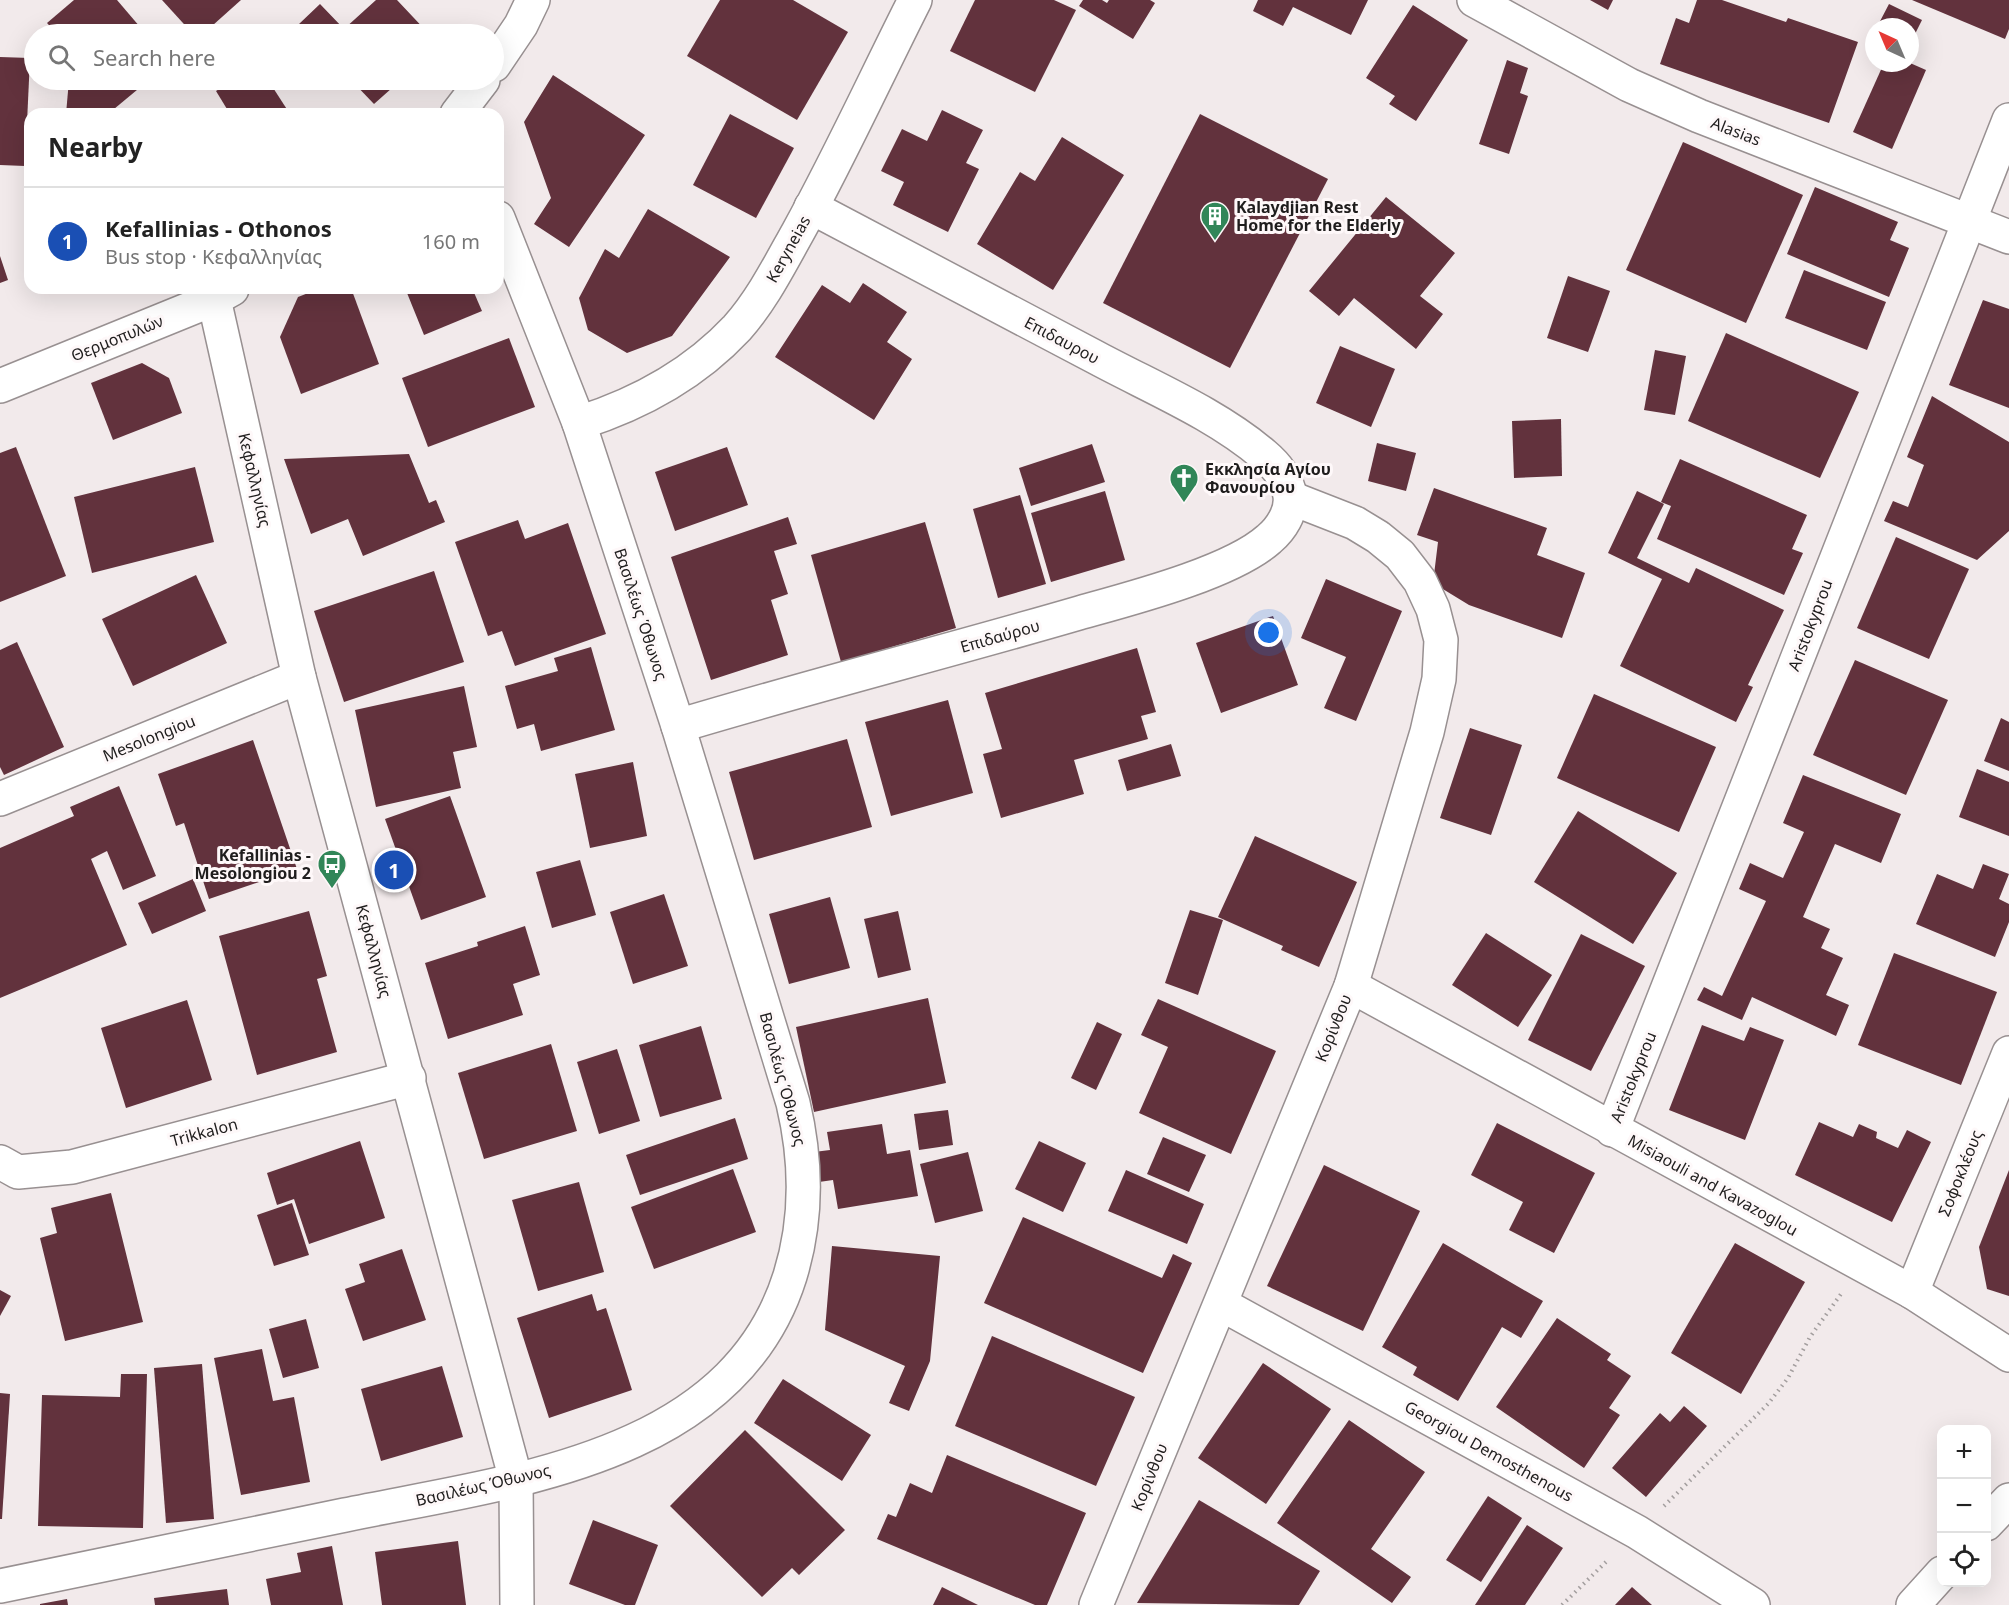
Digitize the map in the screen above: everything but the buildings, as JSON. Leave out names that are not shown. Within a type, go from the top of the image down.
[{"type":"street","points":[[504,50],[521,25],[533,0]]},
{"type":"street","name":"Keryneias","points":[[579,423],[646,397],[679,377],[713,351],[738,327],[767,287],[811,207],[915,0]]},
{"type":"street","name":"Alasias","points":[[1474,0],[1629,85],[1699,116],[2009,237]]},
{"type":"street","points":[[462,108],[475,90]]},
{"type":"street","name":"Aristokyprou","points":[[1612,1130],[2009,120]]},
{"type":"street","name":"Επιδαυρου","points":[[811,207],[1173,398],[1235,434],[1276,467],[1286,481],[1291,498]]},
{"type":"street","name":"Βασιλέως Όθωνος","points":[[0,1586],[516,1480],[610,1450],[654,1433],[688,1413],[729,1377],[762,1336],[785,1293],[796,1255],[804,1214],[805,1189],[799,1129],[678,726],[579,423],[504,233]]},
{"type":"street","name":"Θερμοπυλών","points":[[0,386],[222,294]]},
{"type":"street","name":"Κεφαλληνίας","points":[[224,294],[299,677],[516,1480],[517,1605]]},
{"type":"street","name":"Επιδαύρου","points":[[678,726],[1065,617],[1196,576],[1227,563],[1269,540],[1284,522],[1291,498]]},
{"type":"street","name":"Κορίνθου","points":[[1096,1605],[1350,986],[1427,732],[1439,679],[1441,639],[1433,609],[1420,581],[1400,555],[1378,537],[1355,523],[1291,498]]},
{"type":"street","name":"Mesolongiou","points":[[0,799],[299,677]]},
{"type":"street","name":"Misiaouli and Kavazoglou","points":[[1350,986],[1912,1292],[2009,1355]]},
{"type":"street","name":"Σοφοκλέους","points":[[1912,1292],[2009,1053]]},
{"type":"street","name":"Trikkalon","points":[[0,1162],[18,1172],[72,1167],[409,1078]]},
{"type":"street","name":"Georgiou Demosthenous","points":[[1221,1304],[1637,1532],[1753,1605]]},
{"type":"street","points":[[1991,1519],[2009,1500]]},
{"type":"street","points":[[1913,1605],[1937,1578]]},
{"type":"path","points":[[1562,1605],[1768,1404],[1788,1378],[1810,1337],[1861,1266]]},
{"type":"place","name":"Kalaydjian Rest Home for the Elderly","points":[[1215,242]]},
{"type":"place","name":"Εκκλησία Αγίου Φανουρίου","points":[[1184,504]]},
{"type":"place","name":"Kefallinias - Othonos","points":[[394,870]]},
{"type":"place","name":"Kefallinias - Mesolongiou 2","points":[[332,890]]}]
